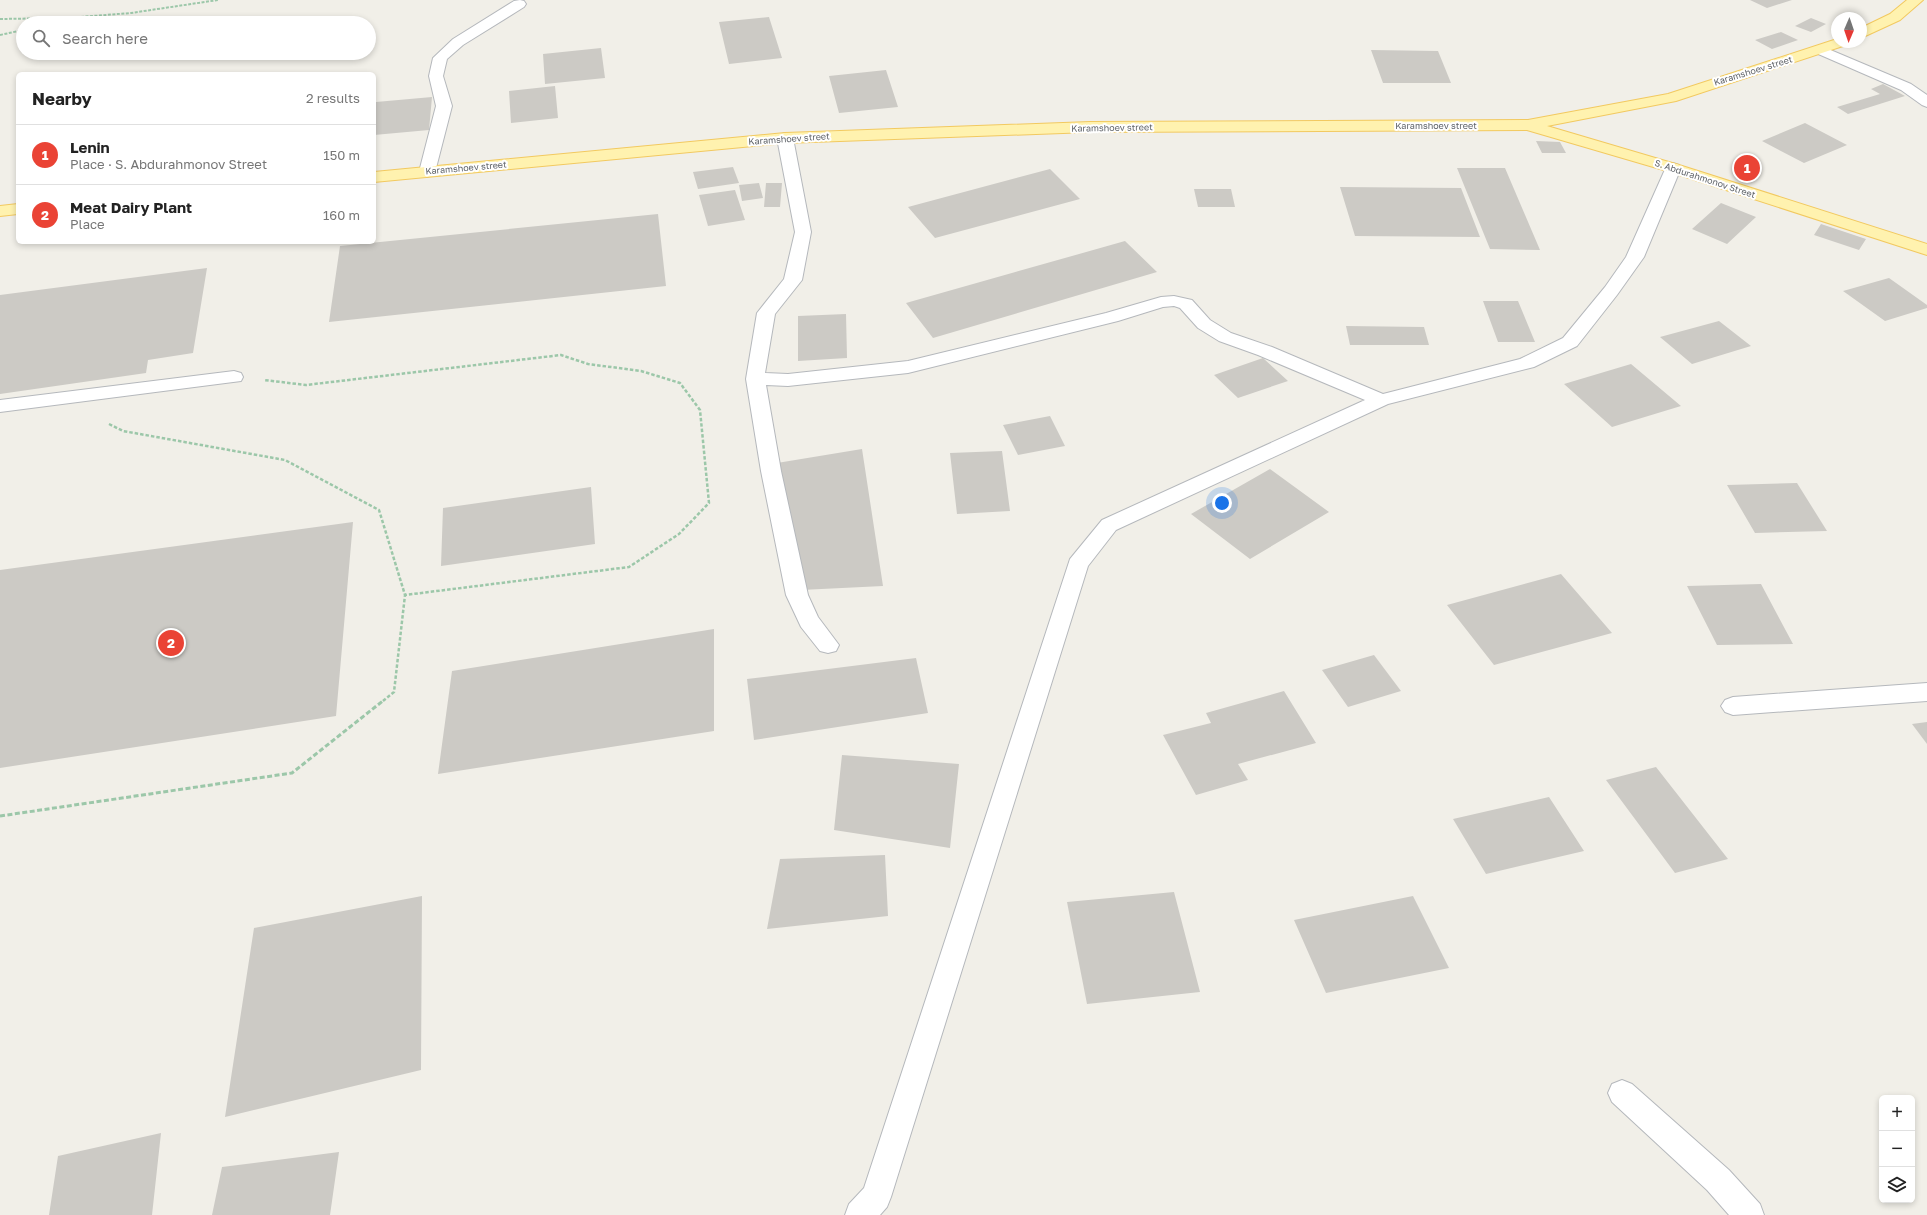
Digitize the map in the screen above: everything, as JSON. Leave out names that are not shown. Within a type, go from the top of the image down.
[{"type":"main road","points":[[1867,31],[1895,17],[1916,0]]},
{"type":"main road","name":"Karamshoev street","points":[[376,176],[785,138],[1090,127],[1528,125],[1671,98],[1723,79],[1831,46]]},
{"type":"main road","name":"S. Abdurahmonov Street","points":[[1528,125],[1673,168],[1927,250]]},
{"type":"main road","points":[[0,211],[16,209]]},
{"type":"street","points":[[427,172],[444,106],[436,76],[440,58],[458,42],[520,4]]},
{"type":"street","points":[[1821,50],[1906,87],[1927,102]]},
{"type":"street","points":[[785,138],[803,232],[793,280],[766,313],[755,379],[771,471],[797,595],[808,621],[828,645]]},
{"type":"street","points":[[860,1215],[876,1197],[1078,564],[1109,526],[1381,400],[1527,363],[1570,342],[1611,291],[1635,257],[1673,168]]},
{"type":"street","points":[[755,379],[788,380],[908,367],[1112,317],[1161,302],[1174,301],[1186,304],[1204,324],[1225,337],[1265,351],[1381,400]]},
{"type":"street","points":[[0,406],[234,376]]},
{"type":"street","points":[[1733,706],[1927,692]]},
{"type":"street","points":[[1622,1093],[1718,1180],[1749,1215]]},
{"type":"path","points":[[92,16],[130,13],[218,0]]},
{"type":"path","points":[[0,20],[16,20]]},
{"type":"path","points":[[0,35],[16,32]]},
{"type":"path","points":[[234,376],[306,385],[562,356],[588,364],[641,371],[680,383],[700,410],[709,503],[679,534],[629,567],[405,595]]},
{"type":"path","points":[[0,816],[292,774],[394,692],[405,595],[379,510],[285,460],[123,431],[58,399]]},
{"type":"building","points":[[1750,0],[1792,0],[1767,8]]},
{"type":"building","points":[[769,17],[782,58],[729,64],[719,22]]},
{"type":"building","points":[[1811,18],[1826,24],[1811,32],[1795,26]]},
{"type":"building","points":[[1781,32],[1798,40],[1772,49],[1755,40]]},
{"type":"building","points":[[601,48],[605,78],[545,84],[543,54]]},
{"type":"building","points":[[1371,50],[1438,51],[1451,83],[1383,83]]},
{"type":"building","points":[[886,70],[898,107],[839,113],[829,76]]},
{"type":"building","points":[[1883,84],[1905,96],[1848,114],[1837,107],[1880,94],[1871,89]]},
{"type":"building","points":[[555,86],[558,118],[511,123],[509,91]]},
{"type":"building","points":[[432,97],[429,130],[376,135],[376,102]]},
{"type":"building","points":[[1805,123],[1847,145],[1804,163],[1762,141]]},
{"type":"building","points":[[1536,141],[1560,142],[1566,153],[1542,153]]},
{"type":"building","points":[[733,167],[739,183],[698,189],[693,172]]},
{"type":"building","points":[[1457,168],[1505,168],[1540,250],[1490,249]]},
{"type":"building","points":[[1050,169],[1080,199],[935,238],[908,207]]},
{"type":"building","points":[[759,183],[763,198],[742,201],[739,185]]},
{"type":"building","points":[[766,183],[782,183],[780,207],[764,207]]},
{"type":"building","points":[[1340,187],[1461,188],[1480,237],[1355,236]]},
{"type":"building","points":[[1194,189],[1231,189],[1235,207],[1198,207]]},
{"type":"building","points":[[735,190],[745,220],[708,226],[699,195]]},
{"type":"building","points":[[1721,203],[1756,217],[1727,244],[1692,229]]},
{"type":"building","points":[[658,214],[666,286],[329,322],[340,246],[376,244],[376,242]]},
{"type":"building","points":[[1821,224],[1866,239],[1859,250],[1814,235]]},
{"type":"building","points":[[1125,241],[1157,272],[933,338],[906,303]]},
{"type":"building","points":[[207,268],[193,353],[148,360],[146,373],[0,394],[0,295]]},
{"type":"building","points":[[1889,278],[1927,305],[1927,308],[1885,321],[1843,291]]},
{"type":"building","points":[[1483,301],[1518,301],[1535,342],[1498,342]]},
{"type":"building","points":[[846,314],[847,358],[798,361],[798,316]]},
{"type":"building","points":[[1719,321],[1751,346],[1692,364],[1660,337]]},
{"type":"building","points":[[1346,326],[1424,327],[1429,345],[1350,345]]},
{"type":"building","points":[[1263,358],[1288,381],[1238,398],[1214,375]]},
{"type":"building","points":[[1631,364],[1681,406],[1612,427],[1564,384]]},
{"type":"building","points":[[1050,416],[1065,446],[1018,455],[1003,425]]},
{"type":"building","points":[[862,449],[883,586],[801,590],[777,463]]},
{"type":"building","points":[[1002,451],[1010,511],[957,514],[950,453]]},
{"type":"building","points":[[1270,469],[1329,512],[1250,559],[1191,514]]},
{"type":"building","points":[[1797,483],[1827,531],[1755,533],[1727,485]]},
{"type":"building","points":[[591,487],[595,544],[441,566],[443,508]]},
{"type":"building","points":[[353,522],[336,716],[0,768],[0,570]]},
{"type":"building","points":[[1561,574],[1612,633],[1494,665],[1447,605]]},
{"type":"building","points":[[1761,584],[1793,644],[1717,645],[1687,586]]},
{"type":"building","points":[[714,629],[714,731],[438,774],[452,671]]},
{"type":"building","points":[[1374,655],[1401,691],[1348,707],[1322,670]]},
{"type":"building","points":[[916,658],[928,713],[754,740],[747,679]]},
{"type":"building","points":[[1284,691],[1316,743],[1238,764],[1248,780],[1196,795],[1163,735],[1211,723],[1206,713]]},
{"type":"building","points":[[1927,722],[1927,744],[1912,724]]},
{"type":"building","points":[[842,755],[959,764],[950,848],[834,830]]},
{"type":"building","points":[[1656,767],[1728,859],[1675,873],[1606,780]]},
{"type":"building","points":[[1549,797],[1584,851],[1486,874],[1453,819]]},
{"type":"building","points":[[885,855],[888,916],[767,929],[780,859]]},
{"type":"building","points":[[1174,892],[1200,992],[1087,1004],[1067,902]]},
{"type":"building","points":[[422,896],[421,1070],[225,1117],[254,928]]},
{"type":"building","points":[[1413,896],[1449,968],[1326,993],[1294,920]]},
{"type":"building","points":[[161,1133],[152,1215],[49,1215],[58,1156]]},
{"type":"building","points":[[339,1152],[330,1215],[212,1215],[222,1167]]},
{"type":"place","name":"Lenin","points":[[1747,168]]},
{"type":"place","name":"Meat Dairy Plant","points":[[171,643]]}]
